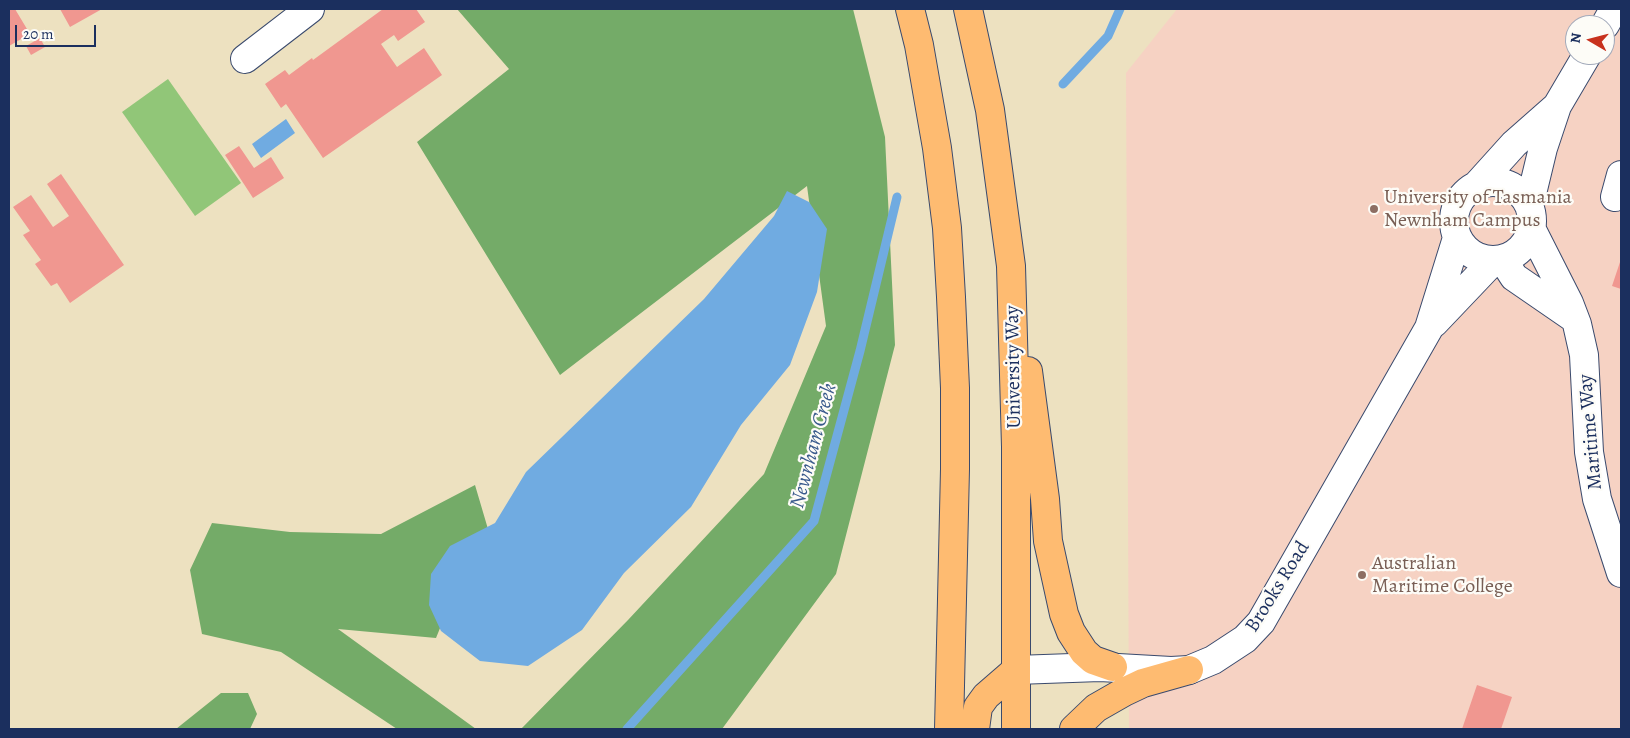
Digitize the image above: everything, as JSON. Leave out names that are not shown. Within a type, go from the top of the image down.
[{"type":"main road","points":[[895,9],[937,148]]},
{"type":"main road","points":[[910,9],[919,45],[937,148],[947,228],[955,388],[949,729]]},
{"type":"main road","name":"University Way","points":[[968,9],[990,110],[1012,266],[1016,447],[1016,729]]},
{"type":"main road","points":[[1012,266],[1034,403],[1048,541],[1064,614],[1071,632],[1084,652],[1093,660],[1113,667]]},
{"type":"main road","points":[[975,729],[978,707],[986,696],[1016,670]]},
{"type":"main road","points":[[1074,729],[1096,708],[1124,692],[1143,683],[1189,670]]},
{"type":"street","points":[[244,59],[310,9]]},
{"type":"street","points":[[1557,106],[1514,144],[1459,202],[1454,214],[1457,238],[1464,249],[1474,256],[1498,260],[1520,251],[1527,241],[1542,148],[1557,106],[1581,65]]},
{"type":"street","points":[[1477,185],[1489,182],[1502,183],[1518,192],[1530,218]]},
{"type":"street","name":"Maritime Way","points":[[1530,218],[1572,311],[1584,354],[1589,452],[1597,499],[1621,573]]},
{"type":"street","name":"Brooks Road","points":[[1016,670],[1113,667],[1171,671],[1189,670],[1228,652],[1245,639],[1261,622],[1429,328],[1457,238]]},
{"type":"street","points":[[1498,260],[1514,277],[1572,311]]},
{"type":"street","name":"Brooks Road","points":[[1429,328],[1498,260]]},
{"type":"shaded area","points":[[1177,9],[1621,9],[1621,729],[1129,729],[1126,73]]},
{"type":"green space","points":[[457,9],[853,9],[885,137],[895,345],[836,574],[722,729],[521,729],[628,620],[764,474],[826,326],[807,186],[560,375],[417,142],[509,69]]},
{"type":"green space","points":[[168,79],[241,183],[195,216],[122,112]]},
{"type":"green space","points":[[475,485],[493,546],[451,601],[436,638],[338,629],[476,729],[397,729],[281,652],[202,634],[190,570],[212,523],[290,532],[381,534]]},
{"type":"green space","points":[[221,693],[248,693],[257,714],[250,729],[176,729]]},
{"type":"water","points":[[286,119],[295,133],[261,158],[252,144]]},
{"type":"water","points":[[787,191],[809,202],[827,229],[817,292],[790,365],[741,425],[691,507],[624,573],[582,630],[528,666],[480,661],[441,631],[429,605],[431,574],[450,546],[495,523],[526,472],[704,299],[774,216]]},
{"type":"building","points":[[9,9],[15,9],[30,34],[9,46]]},
{"type":"building","points":[[60,9],[102,9],[70,27]]},
{"type":"building","points":[[383,9],[416,9],[425,22],[398,41],[394,35],[381,44],[397,67],[424,48],[442,75],[323,158],[286,104],[281,108],[265,84],[285,70],[289,75],[312,58],[313,60]]},
{"type":"building","points":[[40,38],[45,47],[31,55],[26,46]]},
{"type":"building","points":[[239,146],[254,168],[271,157],[284,178],[253,198],[225,155]]},
{"type":"building","points":[[61,174],[124,265],[70,303],[57,283],[51,286],[35,264],[41,260],[23,235],[30,231],[13,207],[31,195],[53,227],[69,216],[47,184]]},
{"type":"building","points":[[1621,259],[1621,289],[1612,286]]},
{"type":"building","points":[[1477,685],[1512,697],[1501,729],[1462,729]]},
{"type":"waterway","name":"Newnham Creek","points":[[1063,84],[1108,36],[1120,9]]},
{"type":"waterway","name":"Newnham Creek","points":[[627,729],[814,521],[860,351],[897,197]]},
{"type":"place","name":"University of Tasmania Newnham Campus","points":[[1374,209]]},
{"type":"place","name":"Australian Maritime College","points":[[1362,575]]}]
